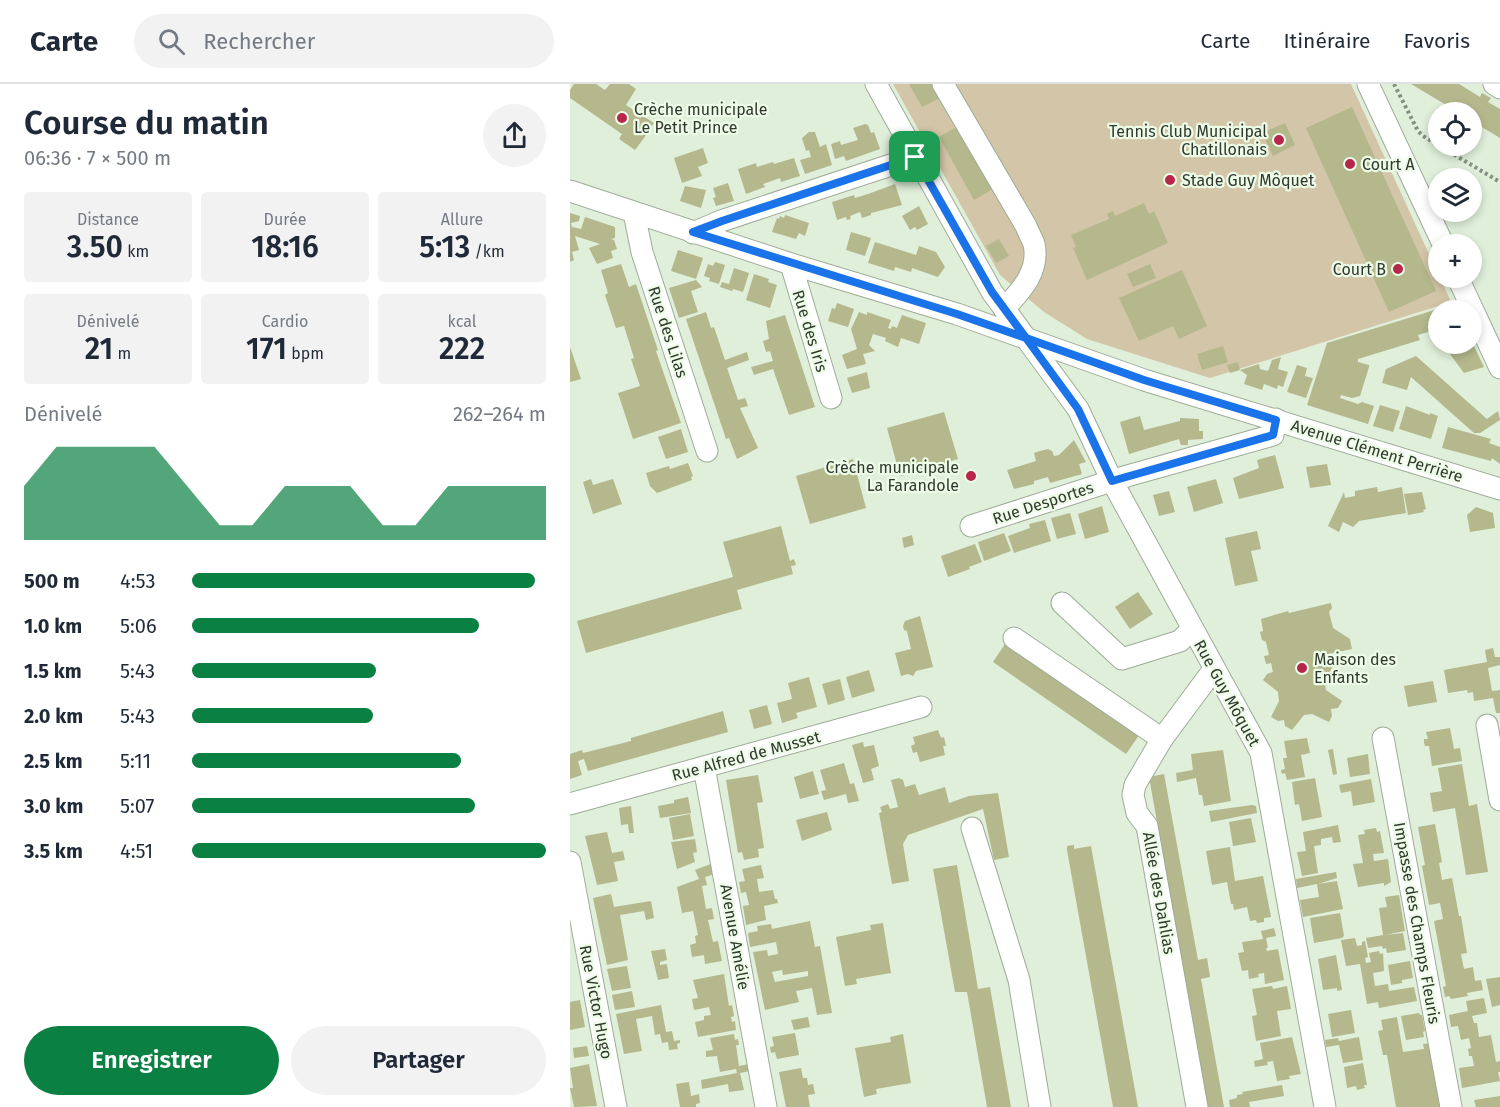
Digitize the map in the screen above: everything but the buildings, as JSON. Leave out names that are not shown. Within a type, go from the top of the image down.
[{"type":"street","name":"Rue Guy Môquet","points":[[876,84],[992,292],[1078,409],[1112,481],[1261,753],[1326,1107]]},
{"type":"street","points":[[943,84],[1026,226],[1034,244],[1034,264],[1027,281],[1004,309]]},
{"type":"street","points":[[1368,84],[1438,234]]},
{"type":"street","points":[[1494,84],[1500,88]]},
{"type":"street","points":[[693,232],[915,157]]},
{"type":"street","name":"Avenue Clément Perrière","points":[[570,191],[791,264],[957,314],[1144,380],[1500,489]]},
{"type":"street","name":"Rue des Lilas","points":[[634,213],[642,252],[707,451]]},
{"type":"street","name":"Rue des Iris","points":[[791,264],[831,398]]},
{"type":"street","points":[[1463,288],[1500,368]]},
{"type":"street","name":"Rue Desportes","points":[[971,526],[1112,481],[1273,435],[1276,420]]},
{"type":"street","points":[[1062,603],[1122,659],[1180,641],[1192,629]]},
{"type":"street","points":[[1014,638],[1162,739]]},
{"type":"street","name":"Allée des Dahlias","points":[[1197,1107],[1147,826],[1137,813],[1133,795],[1135,785],[1162,739],[1214,669]]},
{"type":"street","name":"Rue Alfred de Musset","points":[[570,804],[921,707]]},
{"type":"street","points":[[1487,725],[1500,800]]},
{"type":"street","name":"Impasse des Champs Fleuris","points":[[1383,738],[1451,1107]]},
{"type":"street","name":"Avenue Amélie","points":[[704,767],[766,1107]]},
{"type":"street","points":[[972,828],[1019,980],[1040,1107]]},
{"type":"street","name":"Rue Victor Hugo","points":[[570,862],[616,1107]]},
{"type":"path","points":[[1394,84],[1423,136],[1500,182]]},
{"type":"shaded area","name":"Stade Guy Môquet","points":[[893,84],[1351,84],[1428,252],[1428,288],[1445,288],[1450,300],[1428,300],[1428,309],[1210,378],[1087,339],[1044,312],[1000,275]]},
{"type":"place","name":"Crèche municipale Le Petit Prince","points":[[622,118]]},
{"type":"place","name":"Tennis Club Municipal Chatillonais","points":[[1279,140]]},
{"type":"place","name":"Court A","points":[[1350,164]]},
{"type":"place","name":"Stade Guy Môquet","points":[[1170,180]]},
{"type":"place","name":"Court B","points":[[1398,269]]},
{"type":"place","name":"Crèche municipale La Farandole","points":[[971,476]]},
{"type":"place","name":"Maison des Enfants","points":[[1302,668]]},
{"type":"route","points":[[915,157],[693,232],[957,314],[1026,338],[1078,409],[1112,481],[1273,435],[1276,420],[1144,380],[1026,338],[992,292],[915,157]]}]
